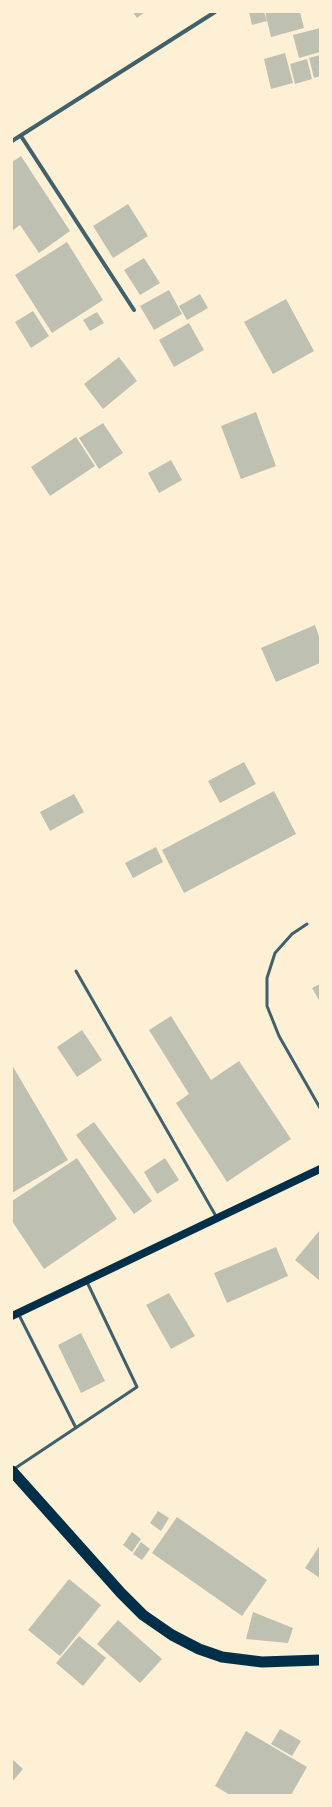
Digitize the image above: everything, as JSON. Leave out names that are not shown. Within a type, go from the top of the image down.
[{"type":"highway","points":[[12,1470],[121,1593],[143,1615],[172,1635],[199,1649],[222,1657],[262,1662],[320,1660]]},
{"type":"main road","points":[[14,1315],[320,1169]]},
{"type":"street","points":[[12,141],[215,12]]},
{"type":"street","points":[[21,136],[134,310]]},
{"type":"lane","points":[[307,924],[292,934],[275,953],[267,978],[267,1006],[279,1036],[320,1108]]},
{"type":"lane","points":[[76,971],[217,1218]]},
{"type":"lane","points":[[12,1470],[137,1387],[87,1281]]},
{"type":"lane","points":[[14,1315],[76,1428]]},
{"type":"building","points":[[133,12],[145,12],[137,18]]},
{"type":"building","points":[[249,12],[264,12],[267,21],[252,25]]},
{"type":"building","points":[[265,12],[300,12],[304,28],[271,37]]},
{"type":"building","points":[[320,28],[320,52],[299,58],[293,35]]},
{"type":"building","points":[[285,53],[293,83],[271,89],[264,59]]},
{"type":"building","points":[[320,55],[320,76],[314,78],[309,58]]},
{"type":"building","points":[[307,59],[312,79],[295,84],[290,64]]},
{"type":"building","points":[[21,156],[70,231],[39,253],[20,225],[12,231],[12,162]]},
{"type":"building","points":[[128,204],[148,236],[113,258],[93,226]]},
{"type":"building","points":[[67,242],[103,300],[52,333],[15,275]]},
{"type":"building","points":[[144,258],[160,283],[140,295],[124,270]]},
{"type":"building","points":[[169,290],[182,314],[154,330],[140,306]]},
{"type":"building","points":[[200,294],[208,308],[187,320],[179,306]]},
{"type":"building","points":[[286,299],[314,351],[273,374],[244,322]]},
{"type":"building","points":[[33,311],[49,336],[31,348],[15,322]]},
{"type":"building","points":[[97,312],[104,323],[90,331],[83,320]]},
{"type":"building","points":[[189,323],[204,350],[174,367],[159,340]]},
{"type":"building","points":[[119,357],[137,381],[103,409],[84,384]]},
{"type":"building","points":[[256,412],[276,466],[241,479],[221,426]]},
{"type":"building","points":[[103,423],[123,453],[99,469],[79,438]]},
{"type":"building","points":[[76,437],[95,466],[50,496],[31,467]]},
{"type":"building","points":[[171,460],[182,480],[159,493],[148,473]]},
{"type":"building","points":[[315,625],[320,639],[320,663],[276,682],[261,648]]},
{"type":"building","points":[[244,762],[256,784],[220,803],[208,781]]},
{"type":"building","points":[[274,791],[296,834],[184,893],[162,850]]},
{"type":"building","points":[[74,794],[84,812],[50,831],[40,812]]},
{"type":"building","points":[[156,847],[163,862],[133,878],[125,863]]},
{"type":"building","points":[[320,984],[320,1002],[312,988]]},
{"type":"building","points":[[171,1016],[211,1080],[239,1061],[291,1139],[227,1182],[176,1103],[189,1094],[149,1030]]},
{"type":"building","points":[[82,1030],[102,1060],[77,1077],[57,1047]]},
{"type":"building","points":[[12,1065],[68,1160],[12,1193]]},
{"type":"building","points":[[94,1122],[152,1201],[134,1214],[76,1135]]},
{"type":"building","points":[[77,1158],[117,1219],[44,1269],[12,1221],[12,1201]]},
{"type":"building","points":[[165,1158],[179,1180],[157,1194],[144,1172]]},
{"type":"building","points":[[320,1230],[320,1281],[295,1260]]},
{"type":"building","points":[[276,1247],[288,1276],[227,1303],[214,1273]]},
{"type":"building","points":[[169,1293],[195,1336],[171,1349],[146,1305]]},
{"type":"building","points":[[81,1333],[105,1381],[81,1393],[58,1345]]},
{"type":"building","points":[[158,1511],[169,1518],[161,1531],[150,1523]]},
{"type":"building","points":[[177,1517],[267,1580],[242,1616],[152,1553]]},
{"type":"building","points":[[132,1532],[141,1539],[132,1552],[123,1545]]},
{"type":"building","points":[[141,1542],[150,1549],[142,1560],[133,1554]]},
{"type":"building","points":[[320,1545],[320,1578],[305,1568]]},
{"type":"building","points":[[69,1579],[101,1605],[60,1656],[28,1630]]},
{"type":"building","points":[[253,1612],[293,1628],[288,1643],[246,1639]]},
{"type":"building","points":[[118,1620],[162,1659],[140,1683],[97,1644]]},
{"type":"building","points":[[79,1636],[106,1658],[83,1686],[56,1663]]},
{"type":"building","points":[[280,1729],[301,1741],[292,1756],[271,1744]]},
{"type":"building","points":[[246,1731],[307,1767],[291,1795],[230,1795],[215,1786]]},
{"type":"building","points":[[12,1759],[23,1769],[12,1782]]}]
